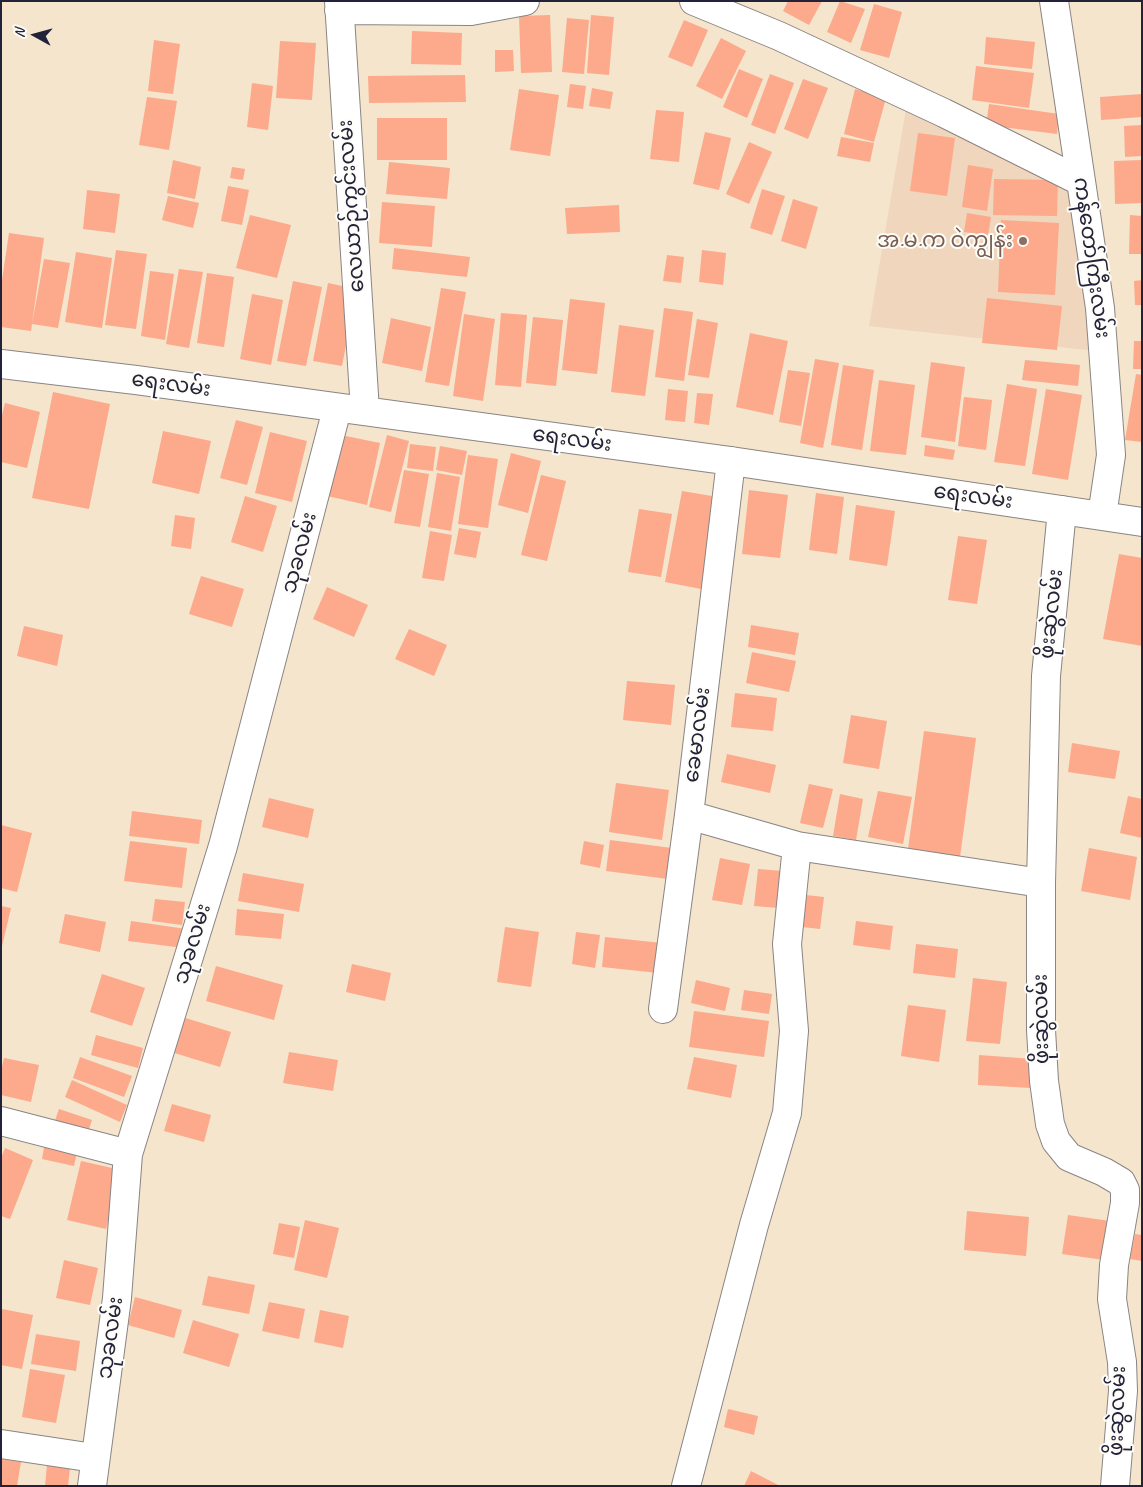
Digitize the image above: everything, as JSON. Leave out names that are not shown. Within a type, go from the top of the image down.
[{"type":"street","points":[[339,6],[471,11],[525,1]]},
{"type":"street","points":[[694,1],[779,36],[944,113],[1080,181]]},
{"type":"street","name":"ကန်တော်ကြီးလမ်း","points":[[1054,1],[1100,308],[1111,455],[1102,516]]},
{"type":"street","name":"လေယာဉ်ကွင်းလမ်း","points":[[339,6],[366,411]]},
{"type":"street","name":"ရေးလမ်း","points":[[1,364],[136,380],[337,409],[366,411],[731,461],[1142,522]]},
{"type":"street","name":"သုခလမ်း","points":[[92,1486],[94,1458],[117,1298],[128,1154],[223,846],[337,409]]},
{"type":"street","name":"ခေမာလမ်း","points":[[663,1009],[689,815],[731,461]]},
{"type":"street","name":"ဖိုးဆွဲလမ်း","points":[[1062,510],[1046,676],[1041,883],[1041,1030],[1044,1081],[1050,1124],[1056,1141],[1068,1158],[1104,1172],[1122,1182],[1124,1190],[1125,1203],[1114,1265],[1112,1299],[1122,1362],[1123,1391],[1114,1486]]},
{"type":"street","points":[[689,815],[797,846],[1041,883]]},
{"type":"street","points":[[686,1486],[754,1225],[787,1113],[794,1030],[787,944],[797,846]]},
{"type":"street","points":[[1,1121],[128,1154]]},
{"type":"street","points":[[1,1444],[94,1458]]},
{"type":"shaded area","points":[[911,80],[1066,163],[1096,351],[869,326]]},
{"type":"building","points":[[788,1],[822,1],[809,25],[783,11]]},
{"type":"building","points":[[840,1],[865,9],[851,43],[827,32]]},
{"type":"building","points":[[874,4],[902,12],[889,58],[860,50]]},
{"type":"building","points":[[550,15],[552,72],[521,73],[519,16]]},
{"type":"building","points":[[591,15],[614,17],[609,75],[587,73]]},
{"type":"building","points":[[567,18],[589,20],[584,74],[562,72]]},
{"type":"building","points":[[684,20],[708,30],[692,67],[668,57]]},
{"type":"building","points":[[412,31],[462,33],[461,65],[411,64]]},
{"type":"building","points":[[986,37],[1035,42],[1032,69],[984,64]]},
{"type":"building","points":[[721,38],[746,51],[722,99],[696,86]]},
{"type":"building","points":[[154,40],[180,44],[173,94],[148,91]]},
{"type":"building","points":[[280,41],[316,43],[312,100],[276,98]]},
{"type":"building","points":[[495,50],[513,50],[514,71],[495,72]]},
{"type":"building","points":[[976,66],[1034,73],[1029,108],[972,100]]},
{"type":"building","points":[[739,69],[763,79],[747,118],[723,107]]},
{"type":"building","points":[[770,74],[794,83],[775,134],[751,125]]},
{"type":"building","points":[[465,75],[466,102],[369,103],[368,76]]},
{"type":"building","points":[[803,79],[828,88],[808,139],[784,129]]},
{"type":"building","points":[[252,83],[273,86],[268,130],[247,127]]},
{"type":"building","points":[[570,84],[586,86],[583,109],[567,107]]},
{"type":"building","points":[[592,88],[613,92],[610,109],[589,106]]},
{"type":"building","points":[[519,89],[559,95],[550,156],[510,150]]},
{"type":"building","points":[[855,89],[886,98],[874,142],[844,134]]},
{"type":"building","points":[[1142,94],[1142,117],[1101,120],[1100,97]]},
{"type":"building","points":[[147,97],[177,101],[169,150],[139,145]]},
{"type":"building","points":[[989,104],[1059,114],[1057,134],[986,125]]},
{"type":"building","points":[[656,110],[684,112],[679,162],[650,159]]},
{"type":"building","points":[[377,118],[447,118],[447,160],[377,160]]},
{"type":"building","points":[[1142,125],[1142,156],[1125,157],[1124,126]]},
{"type":"building","points":[[705,132],[731,138],[719,190],[693,184]]},
{"type":"building","points":[[918,133],[955,138],[947,196],[910,191]]},
{"type":"building","points":[[841,137],[874,143],[870,162],[837,156]]},
{"type":"building","points":[[749,142],[772,152],[749,204],[726,194]]},
{"type":"building","points":[[173,160],[201,167],[195,199],[167,193]]},
{"type":"building","points":[[1142,160],[1142,203],[1115,204],[1114,161]]},
{"type":"building","points":[[389,162],[450,168],[447,199],[386,194]]},
{"type":"building","points":[[968,165],[993,169],[987,211],[962,207]]},
{"type":"building","points":[[232,167],[245,169],[243,180],[230,178]]},
{"type":"building","points":[[994,179],[1058,180],[1057,216],[993,215]]},
{"type":"building","points":[[228,186],[249,190],[242,225],[221,221]]},
{"type":"building","points":[[762,189],[785,196],[772,235],[750,228]]},
{"type":"building","points":[[87,190],[120,194],[115,233],[83,229]]},
{"type":"building","points":[[168,196],[199,203],[193,228],[162,220]]},
{"type":"building","points":[[793,199],[818,207],[806,249],[781,241]]},
{"type":"building","points":[[382,202],[435,206],[432,247],[379,243]]},
{"type":"building","points":[[619,205],[620,232],[567,234],[565,208]]},
{"type":"building","points":[[967,213],[991,217],[988,235],[964,232]]},
{"type":"building","points":[[250,215],[291,225],[277,278],[236,268]]},
{"type":"building","points":[[1130,215],[1142,216],[1142,254],[1129,254]]},
{"type":"building","points":[[1001,220],[1059,223],[1055,295],[998,292]]},
{"type":"building","points":[[9,233],[44,238],[31,331],[1,327],[1,287]]},
{"type":"building","points":[[394,248],[470,257],[467,277],[392,269]]},
{"type":"building","points":[[116,250],[147,254],[136,329],[105,325]]},
{"type":"building","points":[[702,250],[726,253],[723,285],[699,282]]},
{"type":"building","points":[[76,252],[112,258],[102,328],[65,322]]},
{"type":"building","points":[[667,255],[684,257],[681,283],[663,281]]},
{"type":"building","points":[[44,259],[70,263],[58,328],[32,324]]},
{"type":"building","points":[[179,269],[203,272],[189,348],[166,344]]},
{"type":"building","points":[[150,271],[174,274],[165,340],[141,336]]},
{"type":"building","points":[[207,273],[234,277],[224,347],[197,343]]},
{"type":"building","points":[[1142,280],[1142,305],[1135,305],[1134,281]]},
{"type":"building","points":[[293,281],[322,287],[306,366],[277,361]]},
{"type":"building","points":[[328,283],[357,289],[342,366],[313,361]]},
{"type":"building","points":[[441,288],[466,292],[449,386],[425,382]]},
{"type":"building","points":[[252,294],[283,300],[271,365],[240,359]]},
{"type":"building","points":[[987,298],[1062,306],[1057,350],[982,343]]},
{"type":"building","points":[[570,299],[605,303],[597,374],[562,370]]},
{"type":"building","points":[[664,308],[693,312],[684,381],[655,377]]},
{"type":"building","points":[[501,313],[527,315],[521,387],[495,385]]},
{"type":"building","points":[[464,314],[495,319],[483,401],[453,396]]},
{"type":"building","points":[[533,317],[563,320],[556,386],[526,383]]},
{"type":"building","points":[[391,318],[431,327],[422,371],[382,363]]},
{"type":"building","points":[[697,319],[718,323],[709,378],[688,375]]},
{"type":"building","points":[[619,325],[654,330],[645,396],[611,392]]},
{"type":"building","points":[[750,333],[788,341],[773,415],[736,407]]},
{"type":"building","points":[[1134,341],[1142,341],[1142,369],[1133,369]]},
{"type":"building","points":[[815,359],[839,363],[823,448],[800,443]]},
{"type":"building","points":[[1025,360],[1080,365],[1078,386],[1022,380]]},
{"type":"building","points":[[931,362],[965,367],[955,442],[921,437]]},
{"type":"building","points":[[843,365],[874,370],[862,450],[831,445]]},
{"type":"building","points":[[788,370],[810,373],[801,426],[779,422]]},
{"type":"building","points":[[1136,374],[1142,375],[1142,442],[1125,440]]},
{"type":"building","points":[[879,380],[915,385],[906,455],[870,451]]},
{"type":"building","points":[[1007,384],[1037,389],[1025,466],[994,462]]},
{"type":"building","points":[[668,389],[688,391],[685,422],[665,420]]},
{"type":"building","points":[[1046,389],[1082,395],[1068,480],[1032,474]]},
{"type":"building","points":[[53,392],[110,404],[89,509],[32,498]]},
{"type":"building","points":[[697,393],[713,394],[709,425],[694,423]]},
{"type":"building","points":[[964,397],[992,400],[986,450],[958,446]]},
{"type":"building","points":[[5,403],[40,412],[27,468],[1,462],[1,419]]},
{"type":"building","points":[[236,420],[263,427],[247,485],[220,478]]},
{"type":"building","points":[[163,431],[211,441],[199,494],[152,483]]},
{"type":"building","points":[[270,432],[307,441],[292,502],[255,493]]},
{"type":"building","points":[[336,434],[380,443],[367,505],[323,495]]},
{"type":"building","points":[[387,435],[409,441],[391,512],[369,507]]},
{"type":"building","points":[[410,444],[436,447],[433,471],[407,468]]},
{"type":"building","points":[[925,445],[955,450],[953,460],[924,456]]},
{"type":"building","points":[[440,446],[467,451],[462,475],[436,470]]},
{"type":"building","points":[[511,453],[541,461],[528,513],[498,505]]},
{"type":"building","points":[[468,455],[498,459],[488,528],[458,524]]},
{"type":"building","points":[[404,470],[429,474],[420,527],[394,523]]},
{"type":"building","points":[[437,473],[460,477],[451,531],[428,527]]},
{"type":"building","points":[[541,475],[566,481],[547,561],[521,555]]},
{"type":"building","points":[[749,490],[788,495],[780,558],[742,554]]},
{"type":"building","points":[[682,491],[718,497],[701,589],[665,582]]},
{"type":"building","points":[[816,493],[844,497],[837,554],[809,550]]},
{"type":"building","points":[[245,496],[277,506],[263,552],[231,542]]},
{"type":"building","points":[[856,505],[895,511],[887,566],[849,560]]},
{"type":"building","points":[[639,509],[672,514],[661,577],[628,572]]},
{"type":"building","points":[[175,515],[195,518],[191,549],[171,546]]},
{"type":"building","points":[[459,528],[481,532],[476,558],[454,554]]},
{"type":"building","points":[[430,531],[452,535],[444,581],[422,578]]},
{"type":"building","points":[[958,536],[987,540],[977,604],[948,600]]},
{"type":"building","points":[[1119,554],[1142,558],[1142,646],[1103,639]]},
{"type":"building","points":[[201,576],[244,589],[232,627],[189,614]]},
{"type":"building","points":[[327,587],[368,605],[354,637],[313,619]]},
{"type":"building","points":[[751,625],[799,633],[795,655],[748,647]]},
{"type":"building","points":[[24,626],[63,635],[57,666],[17,656]]},
{"type":"building","points":[[409,629],[447,645],[434,676],[395,659]]},
{"type":"building","points":[[752,652],[796,661],[789,692],[746,683]]},
{"type":"building","points":[[627,681],[675,685],[671,725],[623,720]]},
{"type":"building","points":[[735,693],[777,698],[773,731],[731,727]]},
{"type":"building","points":[[851,715],[887,721],[879,769],[843,763]]},
{"type":"building","points":[[924,731],[976,738],[958,872],[906,864]]},
{"type":"building","points":[[1072,743],[1120,751],[1115,779],[1068,772]]},
{"type":"building","points":[[727,754],[776,765],[770,793],[721,782]]},
{"type":"building","points":[[616,783],[669,790],[662,840],[609,832]]},
{"type":"building","points":[[809,784],[833,789],[823,828],[800,823]]},
{"type":"building","points":[[878,791],[912,797],[903,844],[868,837]]},
{"type":"building","points":[[840,794],[863,799],[856,840],[833,836]]},
{"type":"building","points":[[1128,796],[1142,799],[1142,838],[1120,833]]},
{"type":"building","points":[[269,798],[314,809],[308,838],[262,827]]},
{"type":"building","points":[[132,811],[202,820],[199,844],[129,836]]},
{"type":"building","points":[[1,825],[32,833],[17,892],[1,888]]},
{"type":"building","points":[[610,840],[672,848],[668,879],[606,871]]},
{"type":"building","points":[[130,841],[187,848],[182,888],[124,881]]},
{"type":"building","points":[[584,841],[604,845],[600,868],[580,864]]},
{"type":"building","points":[[1089,848],[1137,857],[1130,900],[1081,891]]},
{"type":"building","points":[[720,858],[750,864],[742,905],[712,900]]},
{"type":"building","points":[[758,869],[783,871],[779,908],[754,906]]},
{"type":"building","points":[[243,873],[304,884],[299,912],[238,901]]},
{"type":"building","points":[[797,894],[824,897],[820,929],[793,926]]},
{"type":"building","points":[[155,899],[185,902],[182,925],[152,921]]},
{"type":"building","points":[[1,906],[11,908],[2,946],[1,946]]},
{"type":"building","points":[[237,909],[284,914],[281,939],[235,935]]},
{"type":"building","points":[[65,914],[106,922],[100,952],[59,943]]},
{"type":"building","points":[[131,921],[186,929],[184,948],[128,941]]},
{"type":"building","points":[[856,921],[893,926],[890,950],[853,945]]},
{"type":"building","points":[[505,927],[539,932],[531,987],[497,982]]},
{"type":"building","points":[[576,932],[600,935],[595,968],[572,964]]},
{"type":"building","points":[[605,937],[662,943],[658,973],[602,967]]},
{"type":"building","points":[[916,944],[958,949],[955,978],[913,973]]},
{"type":"building","points":[[352,964],[391,973],[385,1001],[346,992]]},
{"type":"building","points":[[216,966],[283,985],[274,1020],[206,1001]]},
{"type":"building","points":[[102,974],[145,988],[132,1026],[90,1012]]},
{"type":"building","points":[[973,978],[1007,982],[1000,1044],[966,1041]]},
{"type":"building","points":[[696,980],[730,988],[725,1011],[691,1003]]},
{"type":"building","points":[[744,990],[772,994],[769,1014],[741,1010]]},
{"type":"building","points":[[908,1005],[946,1010],[939,1062],[901,1056]]},
{"type":"building","points":[[694,1011],[769,1021],[764,1057],[689,1047]]},
{"type":"building","points":[[179,1016],[231,1032],[220,1067],[168,1051]]},
{"type":"building","points":[[96,1035],[143,1048],[138,1068],[91,1055]]},
{"type":"building","points":[[289,1052],[338,1060],[333,1091],[283,1083]]},
{"type":"building","points":[[979,1055],[1033,1059],[1031,1088],[978,1085]]},
{"type":"building","points":[[80,1057],[132,1076],[124,1097],[73,1078]]},
{"type":"building","points":[[694,1057],[737,1065],[731,1098],[687,1089]]},
{"type":"building","points":[[4,1058],[39,1065],[31,1102],[1,1095],[1,1071]]},
{"type":"building","points":[[72,1080],[127,1105],[120,1122],[65,1097]]},
{"type":"building","points":[[172,1104],[211,1115],[204,1142],[164,1131]]},
{"type":"building","points":[[59,1109],[92,1120],[85,1141],[52,1129]]},
{"type":"building","points":[[46,1136],[79,1143],[74,1166],[42,1159]]},
{"type":"building","points":[[5,1148],[33,1160],[10,1219],[1,1216],[1,1158]]},
{"type":"building","points":[[81,1161],[121,1170],[106,1229],[67,1220]]},
{"type":"building","points":[[967,1211],[1029,1217],[1026,1256],[964,1250]]},
{"type":"building","points":[[1068,1215],[1110,1221],[1104,1260],[1062,1254]]},
{"type":"building","points":[[305,1220],[339,1228],[327,1278],[294,1270]]},
{"type":"building","points":[[279,1223],[300,1227],[294,1258],[273,1254]]},
{"type":"building","points":[[1135,1234],[1142,1235],[1142,1261],[1130,1259]]},
{"type":"building","points":[[64,1260],[98,1268],[90,1305],[56,1298]]},
{"type":"building","points":[[208,1276],[255,1285],[249,1314],[202,1305]]},
{"type":"building","points":[[135,1297],[182,1310],[174,1338],[128,1325]]},
{"type":"building","points":[[269,1302],[305,1309],[299,1339],[262,1331]]},
{"type":"building","points":[[2,1309],[33,1315],[22,1369],[1,1365]]},
{"type":"building","points":[[320,1310],[349,1316],[343,1348],[314,1342]]},
{"type":"building","points":[[193,1320],[239,1334],[229,1367],[183,1353]]},
{"type":"building","points":[[36,1334],[80,1341],[76,1371],[31,1364]]},
{"type":"building","points":[[30,1369],[65,1375],[56,1423],[22,1417]]},
{"type":"building","points":[[728,1409],[758,1416],[754,1435],[724,1427]]},
{"type":"building","points":[[1,1459],[21,1462],[17,1486],[1,1486]]},
{"type":"building","points":[[47,1465],[70,1468],[68,1486],[45,1486]]},
{"type":"building","points":[[751,1471],[780,1486],[744,1486]]},
{"type":"place","name":"အ.မ.က ဝဲကျွန်း","points":[[1023,241]]}]
